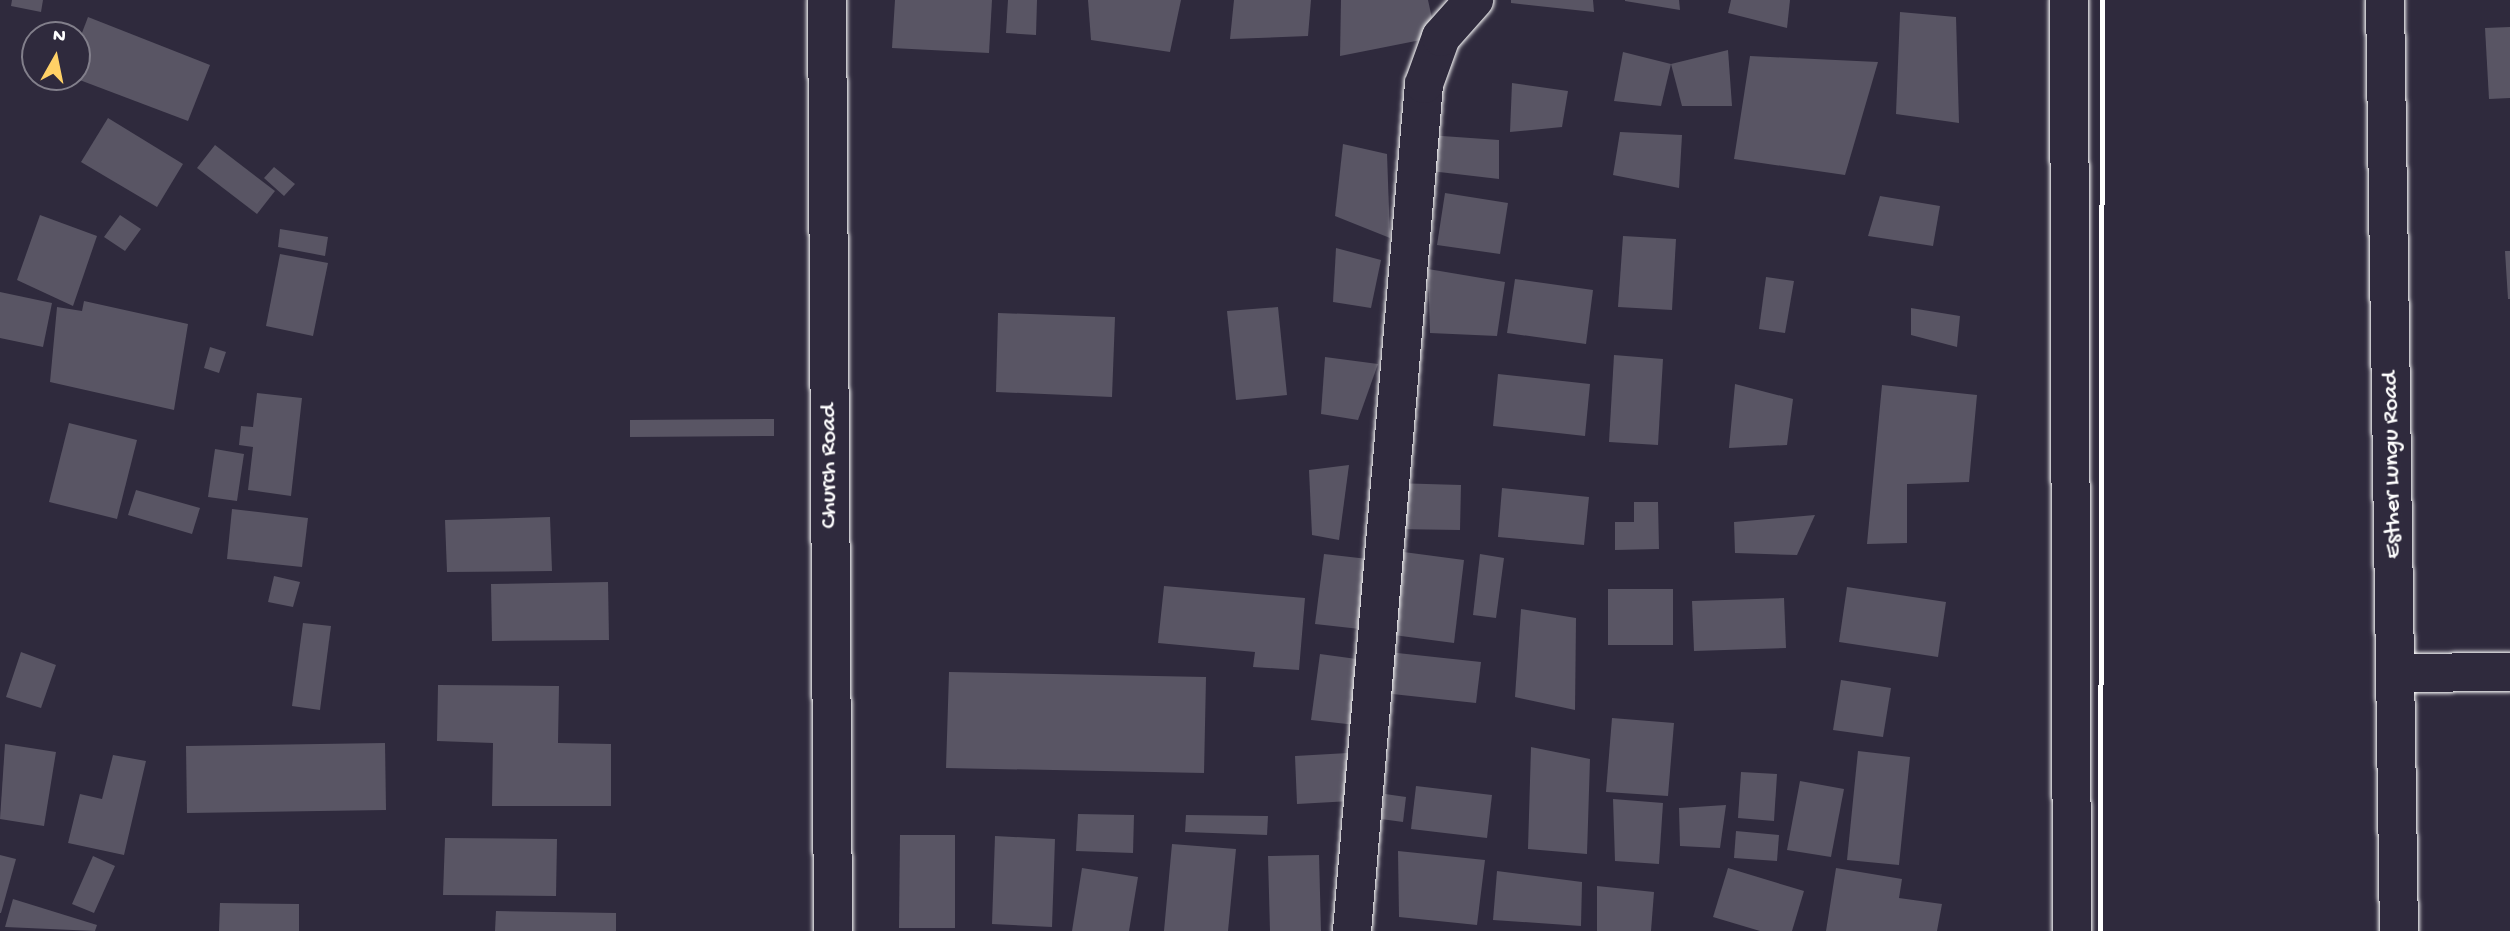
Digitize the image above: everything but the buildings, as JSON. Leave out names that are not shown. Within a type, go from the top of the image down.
[{"type":"street","name":"Church Road","points":[[827,0],[833,931]]},
{"type":"street","points":[[1352,931],[1424,84],[1441,37],[1474,0]]},
{"type":"street","points":[[2069,0],[2072,931]]},
{"type":"street","name":"Esther Lungu Road","points":[[2385,0],[2399,931]]},
{"type":"street","points":[[2396,673],[2510,672]]},
{"type":"railway","points":[[2100,931],[2102,0]]}]
